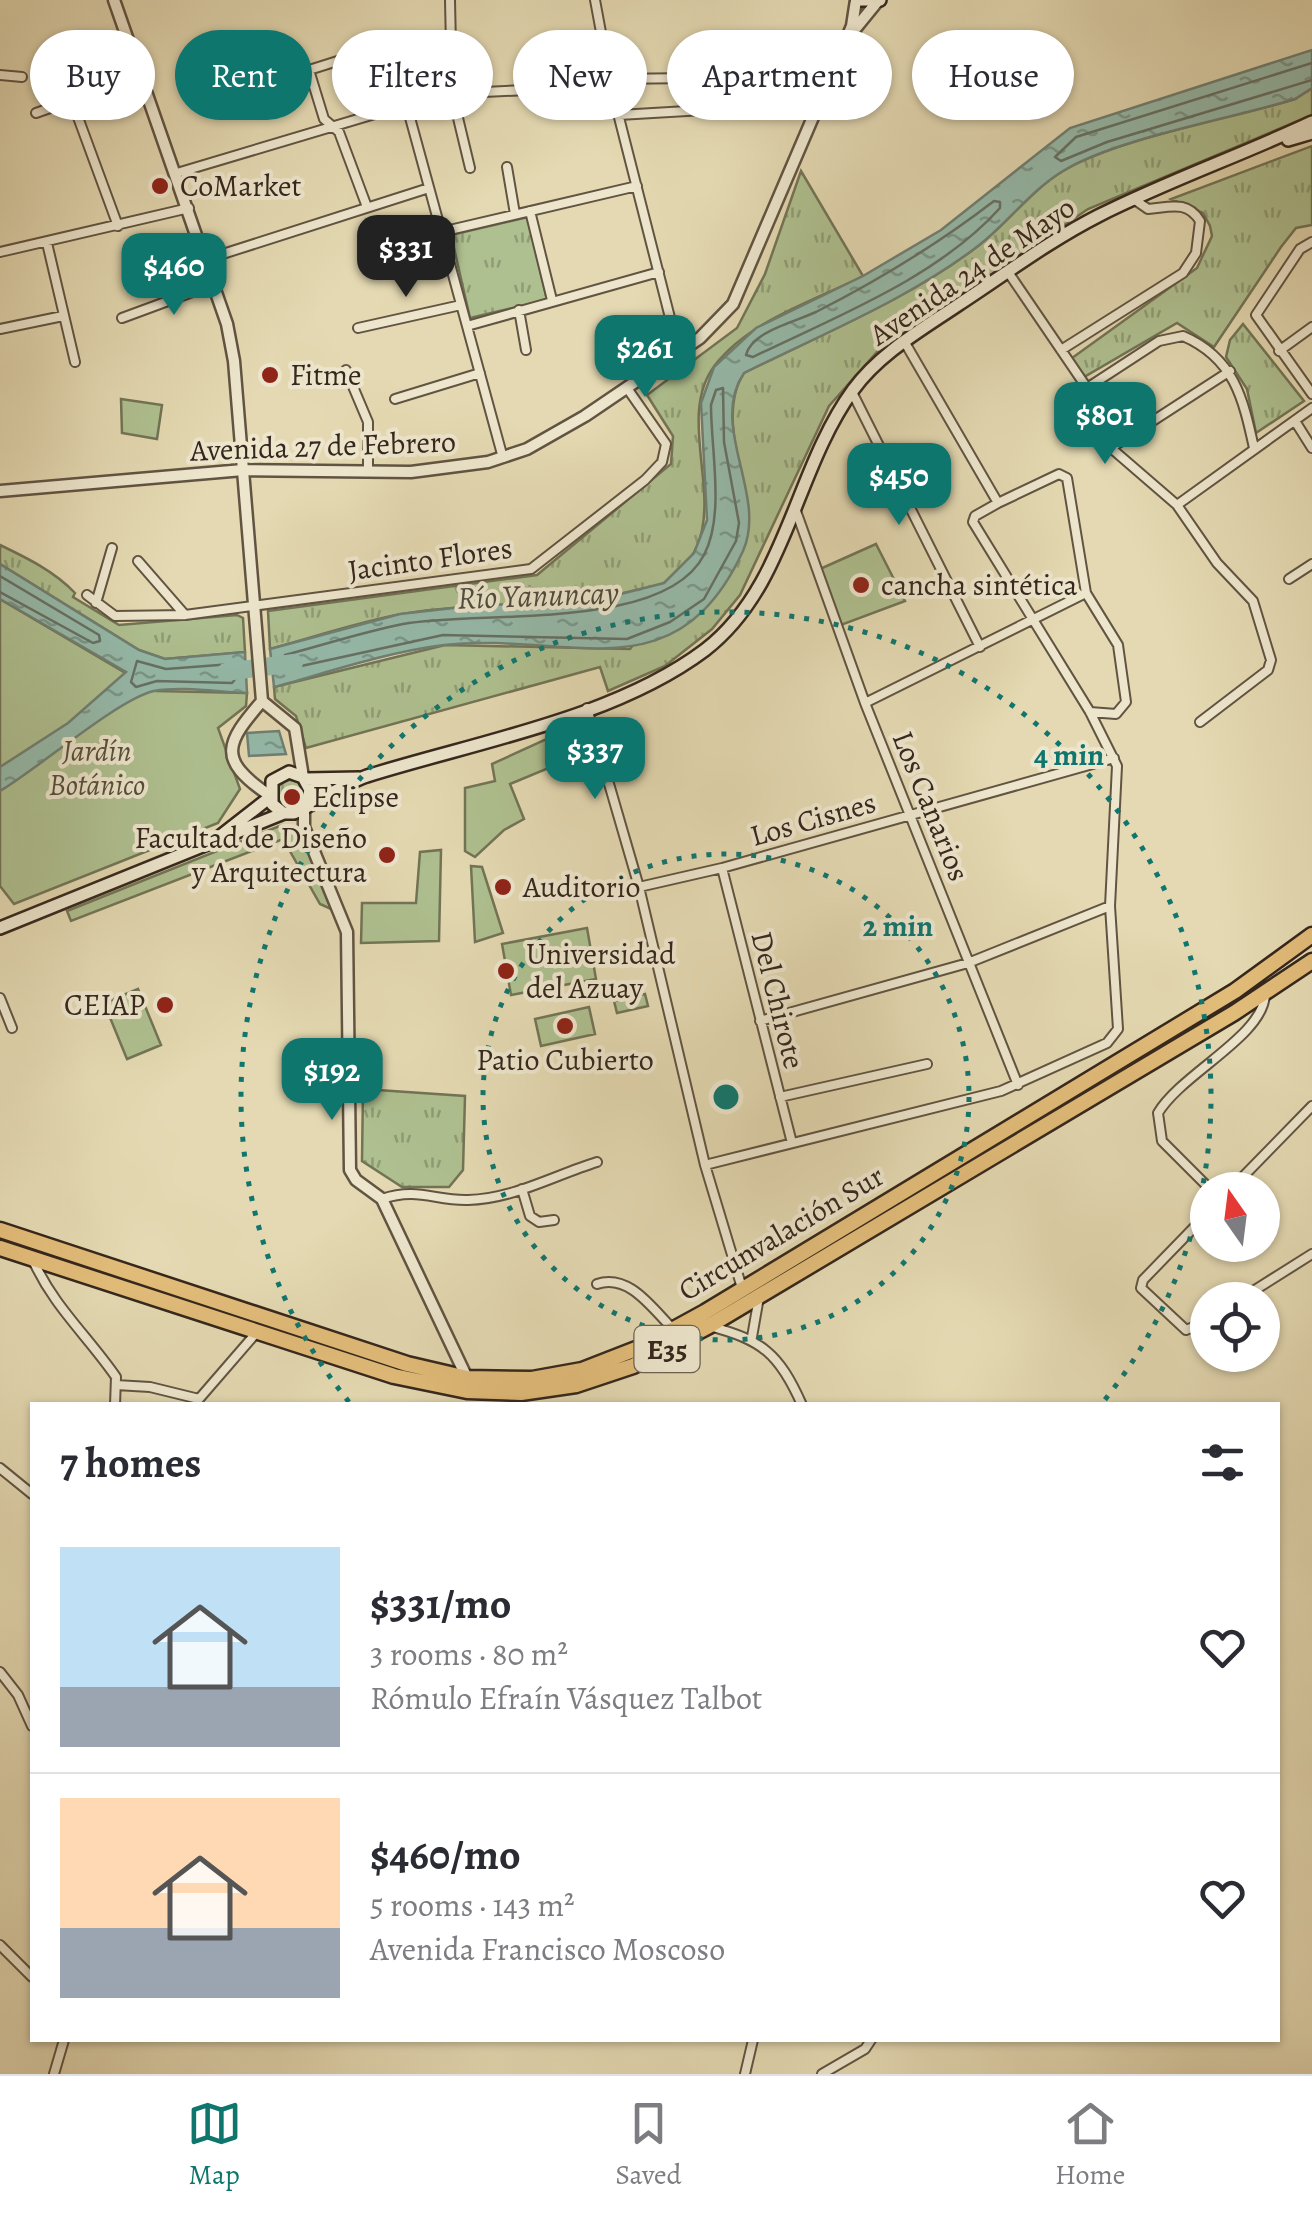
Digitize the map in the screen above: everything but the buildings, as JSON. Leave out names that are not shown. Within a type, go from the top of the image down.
[{"type":"highway","name":"Circunvalación Sur","points":[[0,1230],[407,1364],[468,1378],[559,1376],[616,1358],[674,1330],[1191,1018],[1312,935]]},
{"type":"highway","name":"Circunvalación Sur","points":[[0,1248],[394,1376],[485,1399],[550,1390],[633,1366],[709,1326],[1265,994],[1312,961]]},
{"type":"main road","points":[[857,0],[880,1]]},
{"type":"main road","name":"Avenida 24 de Mayo","points":[[306,806],[363,778],[446,756],[587,708],[658,678],[724,634],[753,598],[818,449],[852,392],[904,341],[1097,216],[1312,122]]},
{"type":"main road","name":"Avenida 24 de Mayo","points":[[1245,154],[1312,133]]},
{"type":"main road","points":[[0,928],[306,806],[310,790],[304,778],[280,775],[270,786],[269,796],[203,847]]},
{"type":"main road","name":"Avenida 24 de Mayo","points":[[304,778],[363,778]]},
{"type":"main road","points":[[269,796],[286,813]]},
{"type":"street","points":[[114,0],[124,30]]},
{"type":"street","points":[[450,0],[451,30]]},
{"type":"street","points":[[594,0],[600,30]]},
{"type":"street","name":"Avenida 27 de Febrero","points":[[850,30],[857,0]]},
{"type":"street","name":"Avenida 27 de Febrero","points":[[855,30],[880,1]]},
{"type":"street","points":[[332,62],[309,70],[324,119],[332,125],[367,207]]},
{"type":"street","points":[[0,75],[22,77]]},
{"type":"street","points":[[155,115],[207,258],[234,361],[262,700],[295,728],[304,778]]},
{"type":"street","points":[[79,120],[118,226]]},
{"type":"street","points":[[177,172],[349,120]]},
{"type":"street","points":[[411,120],[503,458]]},
{"type":"street","points":[[458,120],[470,168]]},
{"type":"street","points":[[620,120],[679,353]]},
{"type":"street","name":"Avenida 27 de Febrero","points":[[0,491],[243,470],[451,470],[503,458],[545,440],[679,353],[710,330],[732,304],[811,120]]},
{"type":"street","points":[[506,167],[515,214]]},
{"type":"street","points":[[441,232],[637,186]]},
{"type":"street","points":[[207,258],[429,188]]},
{"type":"street","points":[[1061,350],[1183,273],[1193,260],[1200,226],[1192,210],[1180,206],[1148,209],[1134,200]]},
{"type":"street","points":[[0,252],[189,208]]},
{"type":"street","points":[[530,211],[552,300]]},
{"type":"street","points":[[1312,242],[1300,249],[1256,310],[1258,323],[1312,394]]},
{"type":"street","points":[[47,243],[75,362]]},
{"type":"street","points":[[467,326],[659,272]]},
{"type":"street","points":[[1008,272],[1087,388],[1111,448],[1177,505],[1217,563],[1253,601],[1270,666],[1265,675],[1200,722]]},
{"type":"street","points":[[122,318],[214,284]]},
{"type":"street","points":[[358,328],[461,305]]},
{"type":"street","points":[[519,310],[526,350]]},
{"type":"street","points":[[0,329],[63,316]]},
{"type":"street","points":[[1279,350],[1312,327]]},
{"type":"street","points":[[1087,388],[1144,350],[1175,336],[1220,358],[1230,371],[1244,404],[1254,448]]},
{"type":"street","points":[[904,341],[998,503]]},
{"type":"street","points":[[346,370],[368,422],[368,472]]},
{"type":"street","points":[[1111,448],[1230,371]]},
{"type":"street","points":[[396,400],[480,373]]},
{"type":"street","name":"Jacinto Flores","points":[[87,595],[115,616],[185,615],[516,572],[551,558],[645,480],[666,454],[659,428],[627,388]]},
{"type":"street","points":[[852,392],[980,647]]},
{"type":"street","points":[[1177,505],[1312,408]]},
{"type":"street","points":[[1294,421],[1312,448]]},
{"type":"street","points":[[705,1165],[1018,1085],[1112,1039],[1119,1024],[1110,906],[1118,773],[1114,758],[973,522],[998,503],[1059,474],[1067,478],[1086,593],[1118,645],[1126,702],[1116,714],[1090,712]]},
{"type":"street","name":"Los Canarios","points":[[795,506],[865,703],[1018,1085]]},
{"type":"street","points":[[784,533],[794,532],[805,543]]},
{"type":"street","points":[[96,603],[112,548]]},
{"type":"street","points":[[138,561],[185,615]]},
{"type":"street","points":[[1288,578],[1312,564]]},
{"type":"street","points":[[865,703],[1086,593]]},
{"type":"street","points":[[262,700],[233,734],[232,752],[243,775],[269,796]]},
{"type":"street","points":[[587,708],[640,886],[705,1165],[742,1288]]},
{"type":"street","name":"Los Cisnes","points":[[640,886],[722,868],[1114,758]]},
{"type":"street","points":[[304,828],[306,806]]},
{"type":"street","points":[[286,813],[304,828],[348,932],[350,1170],[356,1180],[382,1199],[468,1378]]},
{"type":"street","name":"Del Chirote","points":[[722,868],[792,1143]]},
{"type":"street","points":[[760,1021],[968,963],[1110,906]]},
{"type":"street","points":[[1193,1172],[1162,1142],[1156,1124],[1158,1113],[1206,1062],[1256,1023],[1265,1008],[1265,994]]},
{"type":"street","points":[[0,998],[12,1028]]},
{"type":"street","points":[[780,1096],[927,1064]]},
{"type":"street","points":[[1248,1172],[1312,1106]]},
{"type":"street","points":[[382,1199],[428,1192],[465,1200],[522,1189],[597,1162]]},
{"type":"street","points":[[522,1189],[530,1216],[539,1222],[554,1220]]},
{"type":"street","points":[[1190,1233],[1141,1288],[1190,1330]]},
{"type":"street","points":[[1268,1282],[1312,1254]]},
{"type":"street","points":[[32,1258],[46,1292],[116,1376],[116,1402]]},
{"type":"street","points":[[597,1284],[620,1283],[637,1292],[674,1330]]},
{"type":"street","points":[[752,1337],[759,1296]]},
{"type":"street","points":[[709,1326],[752,1337],[786,1375],[800,1402]]},
{"type":"street","points":[[116,1385],[150,1387],[198,1400],[257,1332]]},
{"type":"street","points":[[0,1468],[30,1492]]},
{"type":"street","points":[[0,1672],[18,1696],[30,1722]]},
{"type":"street","points":[[0,1945],[30,1975]]},
{"type":"street","points":[[54,2074],[63,2042]]},
{"type":"street","points":[[745,2074],[753,2042]]},
{"type":"street","points":[[822,2074],[864,2049],[869,2042]]},
{"type":"green space","points":[[1312,88],[1312,115],[1088,209],[877,352],[829,406],[740,595],[712,629],[665,666],[608,691],[600,667],[306,748],[296,716],[275,699],[274,687],[445,645],[630,649],[746,499],[733,418],[737,387],[744,373],[923,283],[978,246],[1051,179],[1086,159],[1143,139],[1295,99]]},
{"type":"green space","points":[[1312,146],[1312,225],[1296,228],[1214,347],[1177,323],[1084,377],[1072,358],[1197,268],[1212,236],[1210,226],[1203,213],[1171,199]]},
{"type":"green space","points":[[801,171],[863,276],[764,324],[729,349],[715,365],[702,390],[699,418],[704,508],[701,536],[688,561],[664,583],[600,598],[402,614],[270,649],[268,611],[537,575],[671,464],[673,436],[647,395],[737,328],[765,274]]},
{"type":"green space","points":[[528,217],[547,300],[470,318],[451,235]]},
{"type":"green space","points":[[1243,324],[1304,401],[1256,433],[1247,389],[1226,357],[1230,340]]},
{"type":"green space","points":[[121,399],[162,405],[157,439],[122,433]]},
{"type":"green space","name":"cancha sintética","points":[[876,544],[905,601],[841,625],[820,569]]},
{"type":"green space","points":[[0,545],[49,572],[75,593],[73,597],[119,625],[237,615],[243,618],[245,652],[165,659],[139,650],[0,564]]},
{"type":"green space","name":"Jardín Botánico","points":[[0,599],[156,691],[247,693],[246,706],[218,728],[240,789],[218,823],[14,904],[0,886]]},
{"type":"green space","points":[[575,726],[583,727],[591,738],[560,751],[563,762],[510,784],[524,819],[504,830],[475,857],[465,851],[465,788],[495,781],[492,764]]},
{"type":"green space","points":[[290,780],[300,784],[304,794],[300,804],[290,808],[280,804],[276,794],[280,784]]},
{"type":"green space","points":[[282,825],[299,830],[331,909],[320,904],[283,839],[71,921],[67,911]]},
{"type":"green space","points":[[441,850],[439,941],[361,943],[362,903],[416,903],[420,852]]},
{"type":"green space","points":[[471,866],[482,867],[503,933],[475,942]]},
{"type":"green space","points":[[587,928],[596,979],[511,995],[502,944]]},
{"type":"green space","points":[[138,989],[161,1045],[127,1059],[104,1003]]},
{"type":"green space","points":[[645,994],[648,1006],[617,1013],[614,1001]]},
{"type":"green space","name":"Patio Cubierto","points":[[589,1007],[595,1034],[541,1046],[535,1019]]},
{"type":"green space","points":[[363,1089],[465,1096],[463,1170],[449,1187],[402,1187],[362,1161]]},
{"type":"water","points":[[1312,50],[1312,88],[1295,99],[1143,139],[1086,159],[1051,179],[978,246],[923,283],[744,373],[732,415],[749,507],[749,529],[743,551],[716,597],[685,626],[651,642],[614,648],[489,643],[423,648],[274,687],[270,649],[400,614],[480,605],[589,602],[664,583],[694,553],[707,520],[701,403],[714,367],[756,328],[863,276],[941,230],[1070,128]]},
{"type":"water","points":[[0,564],[139,650],[165,659],[245,652],[247,693],[154,691],[120,707],[0,791],[0,767],[68,723],[126,672],[0,599]]},
{"type":"water","points":[[279,731],[286,754],[249,756],[247,733]]},
{"type":"waterway","name":"Río Yanuncay","points":[[226,672],[294,663]]},
{"type":"place","name":"CoMarket","points":[[160,186]]},
{"type":"place","name":"Fitme","points":[[270,375]]},
{"type":"place","name":"cancha sintética","points":[[861,585]]},
{"type":"place","name":"Eclipse","points":[[292,797]]},
{"type":"place","name":"Facultad de Diseño y Arquitectura","points":[[387,855]]},
{"type":"place","name":"Auditorio","points":[[503,887]]},
{"type":"place","name":"Universidad del Azuay","points":[[506,971]]},
{"type":"place","name":"CEIAP","points":[[165,1005]]},
{"type":"place","name":"Patio Cubierto","points":[[565,1026]]}]
